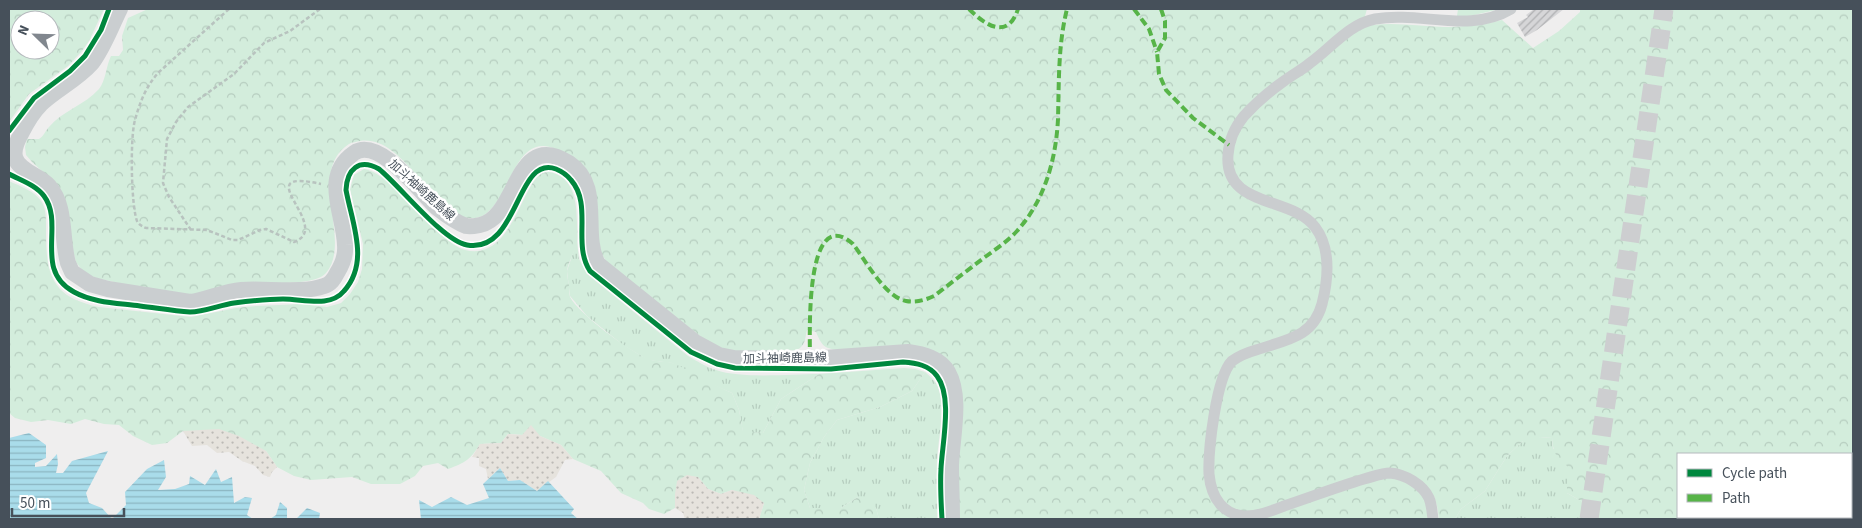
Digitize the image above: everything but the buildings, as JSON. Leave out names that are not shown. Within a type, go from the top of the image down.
[{"type":"main road","name":"加斗袖崎鹿島線","points":[[120,9],[93,62],[83,72],[42,103],[29,119],[19,136],[15,149],[15,159],[21,166],[50,187],[58,201],[68,263],[72,272],[80,279],[108,289],[190,302],[201,301],[239,290],[307,289],[325,286],[334,280],[342,263],[345,245],[338,208],[338,174],[346,160],[356,151],[369,150],[381,154],[396,165],[438,208],[457,223],[471,227],[484,224],[497,215],[509,198],[522,170],[531,160],[542,156],[556,157],[578,171],[585,182],[590,197],[592,246],[598,264],[694,342],[706,349],[719,355],[734,358],[810,358],[908,352],[920,353],[941,364],[948,372],[954,395],[955,427],[951,463],[952,519]]},
{"type":"street","points":[[1433,519],[1429,498],[1425,492],[1404,476],[1390,473],[1356,481],[1263,513],[1244,516],[1234,514],[1223,508],[1216,500],[1209,474],[1210,456],[1215,412],[1224,374],[1233,361],[1247,353],[1301,335],[1310,328],[1317,318],[1322,304],[1327,258],[1317,230],[1310,221],[1259,200],[1237,185],[1228,166],[1229,145],[1238,124],[1256,104],[1283,81],[1312,62],[1339,37],[1357,26],[1373,19],[1392,17],[1470,21],[1488,19],[1512,9]]},
{"type":"path","points":[[229,9],[152,80],[141,100],[132,132],[133,193],[137,221],[140,226],[146,228],[207,230],[232,240],[238,240],[260,230],[266,230],[294,242],[304,235],[306,223],[289,193],[291,183],[295,180],[337,188]]},
{"type":"path","points":[[191,230],[169,197],[163,184],[168,139],[176,122],[188,107],[234,74],[264,43],[290,31],[320,9]]},
{"type":"green space","points":[[9,9],[104,9],[89,41],[81,52],[68,66],[29,94],[9,122]]},
{"type":"green space","points":[[148,9],[1367,9],[1365,16],[1372,25],[1399,24],[1450,27],[1502,20],[1533,48],[1559,31],[1580,12],[1580,9],[1853,9],[1853,519],[1593,519],[1581,501],[1567,493],[1567,466],[1560,461],[1556,454],[1552,438],[1540,437],[1532,444],[1523,441],[1507,456],[1485,491],[1461,509],[1455,519],[1439,519],[1434,496],[1427,507],[1428,519],[958,519],[954,367],[829,348],[823,345],[816,332],[807,330],[802,346],[794,351],[763,353],[740,351],[721,349],[709,343],[607,263],[598,245],[596,196],[560,152],[548,146],[530,150],[520,160],[497,202],[488,212],[476,218],[461,216],[448,209],[401,158],[388,148],[375,142],[360,141],[349,144],[337,156],[331,171],[330,189],[335,243],[333,259],[326,273],[311,280],[288,283],[238,283],[207,294],[196,295],[148,290],[89,275],[76,262],[55,183],[26,155],[25,147],[27,139],[39,139],[54,121],[99,89],[111,56],[119,56],[123,50],[122,36],[128,18]]},
{"type":"green space","points":[[1458,9],[1500,9],[1470,16],[1457,16]]},
{"type":"green space","points":[[364,169],[383,178],[405,197],[443,236],[465,250],[482,250],[496,243],[507,230],[532,184],[540,175],[549,172],[564,179],[575,199],[577,215],[577,242],[567,270],[570,297],[593,322],[638,354],[649,360],[675,364],[732,393],[739,410],[743,431],[763,433],[781,399],[819,374],[904,368],[925,372],[912,391],[880,407],[837,420],[824,437],[810,463],[804,490],[810,508],[841,508],[858,497],[870,499],[876,508],[879,519],[759,519],[764,503],[732,490],[721,494],[708,489],[698,477],[675,494],[675,508],[664,514],[649,509],[643,503],[621,493],[601,471],[573,459],[561,445],[540,436],[508,434],[501,443],[480,444],[467,460],[459,465],[448,469],[438,463],[423,466],[415,476],[400,484],[371,484],[352,477],[311,480],[294,476],[277,467],[266,451],[183,431],[167,443],[152,445],[133,436],[119,425],[104,424],[85,419],[71,424],[48,420],[31,422],[15,418],[9,413],[9,181],[31,192],[43,204],[46,216],[46,247],[50,272],[55,282],[71,297],[83,303],[99,307],[191,317],[256,306],[301,304],[327,307],[341,303],[358,282],[362,269],[363,244],[350,189],[354,175]]},
{"type":"green space","points":[[577,241],[579,259],[587,274],[688,356],[702,364],[727,373],[766,375],[819,374],[781,399],[763,433],[743,432],[739,410],[732,393],[672,363],[648,360],[623,345],[587,316],[570,296],[567,271]]},
{"type":"green space","points":[[925,372],[938,387],[941,404],[937,468],[937,519],[879,519],[876,508],[858,497],[841,508],[810,508],[804,490],[810,463],[824,437],[837,420],[880,407],[912,391]]},
{"type":"green space","points":[[1540,437],[1552,438],[1553,448],[1567,466],[1567,493],[1581,501],[1593,519],[1455,519],[1461,509],[1485,491],[1507,456],[1523,441]]},
{"type":"sand","points":[[531,425],[540,436],[561,445],[573,459],[565,460],[556,477],[537,491],[520,480],[508,481],[500,468],[488,479],[486,469],[479,466],[479,458],[472,457],[480,444],[501,443],[508,434],[522,435]]},
{"type":"sand","points":[[219,429],[239,436],[266,451],[277,467],[270,477],[263,475],[255,466],[242,461],[229,452],[217,453],[207,445],[192,446],[183,431]]},
{"type":"sand","points":[[687,475],[698,477],[708,489],[721,494],[732,490],[754,495],[764,503],[759,519],[685,519],[683,513],[675,508],[675,494],[677,481]]},
{"type":"water","points":[[29,433],[46,445],[46,458],[35,463],[35,467],[46,466],[57,454],[58,464],[56,473],[63,473],[72,461],[108,451],[86,493],[89,503],[102,508],[112,519],[9,519],[9,438]]},
{"type":"water","points":[[164,460],[166,477],[158,490],[175,489],[189,484],[190,476],[205,485],[216,469],[221,482],[232,477],[234,503],[245,497],[252,498],[247,515],[253,519],[112,519],[126,505],[125,492],[147,469]]},
{"type":"water","points":[[500,468],[508,481],[520,480],[537,491],[548,481],[574,509],[571,513],[578,519],[421,519],[419,500],[432,507],[451,497],[467,505],[489,498],[483,484]]},
{"type":"water","points":[[280,502],[287,508],[287,519],[270,519],[276,515]]},
{"type":"water","points":[[307,508],[320,513],[319,519],[296,519]]},
{"type":"tunnel","points":[[1589,519],[1664,9]]},
{"type":"marked path","points":[[969,9],[982,21],[996,27],[1003,27],[1009,24],[1014,19],[1018,9]]},
{"type":"marked path","points":[[810,359],[813,278],[818,256],[826,241],[837,236],[853,244],[883,286],[898,298],[910,302],[934,296],[1006,242],[1027,219],[1042,192],[1055,149],[1060,50],[1067,9]]},
{"type":"marked path","points":[[1134,9],[1149,29],[1157,52]]},
{"type":"marked path","points":[[1161,9],[1165,21],[1165,38],[1157,52],[1159,74],[1166,90],[1193,118],[1229,145]]},
{"type":"cycle path","points":[[9,131],[34,98],[70,71],[85,56],[101,30],[109,9]]},
{"type":"cycle path","points":[[9,174],[41,192],[50,207],[52,259],[55,272],[62,283],[82,296],[98,300],[190,312],[234,303],[271,299],[324,301],[332,299],[344,291],[352,280],[358,255],[355,229],[346,190],[349,176],[360,165],[379,169],[434,224],[446,234],[467,245],[484,244],[497,235],[533,176],[543,168],[556,169],[568,176],[577,190],[581,201],[583,249],[590,271],[691,352],[717,364],[735,368],[831,369],[903,362],[922,365],[934,372],[942,385],[946,408],[941,475],[942,519]]}]
